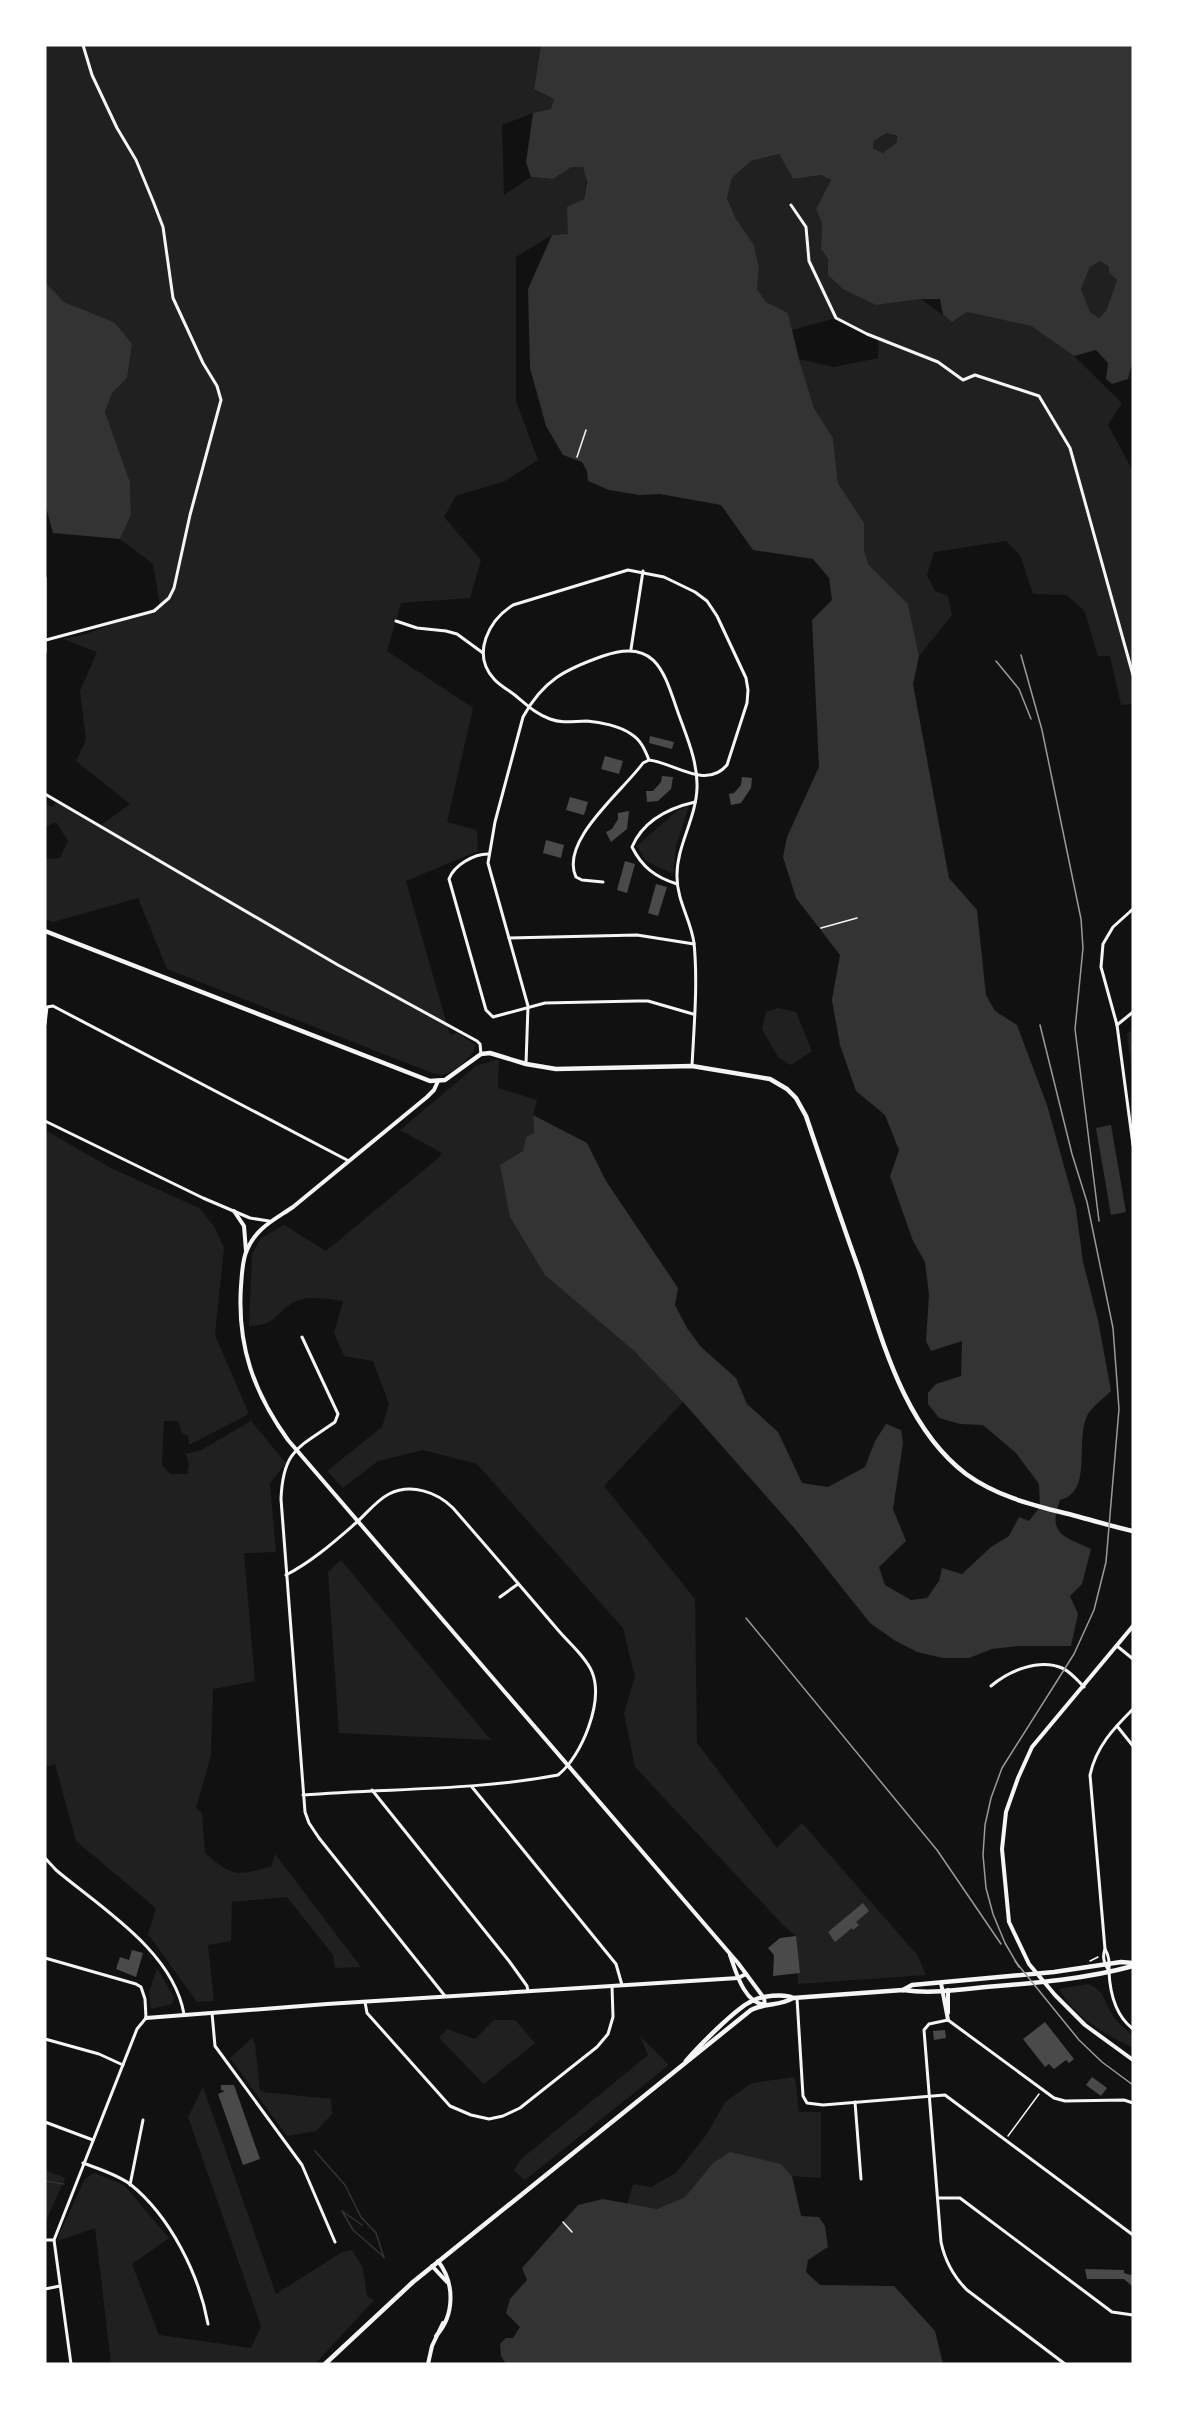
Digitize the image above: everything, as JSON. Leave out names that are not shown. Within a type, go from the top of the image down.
[{"type":"main road","points":[[45,931],[438,1082],[445,1080],[481,1054],[490,1053],[556,1070],[692,1066],[770,1079],[787,1089],[796,1098],[808,1122],[889,1357],[910,1403],[931,1438],[947,1457],[967,1474],[992,1490],[1030,1505],[1133,1531]]},
{"type":"main road","points":[[903,1990],[912,1985],[1054,1972],[1107,1964],[1133,1965]]},
{"type":"main road","points":[[326,2364],[366,2324],[438,2261],[751,2010],[795,1998],[903,1990],[915,1992],[945,1990],[1062,1980],[1133,1965]]},
{"type":"main road","points":[[679,2068],[693,2052],[752,2000],[787,1995],[795,1998]]},
{"type":"street","points":[[46,640],[154,611],[169,598],[174,588],[221,400],[217,386],[203,363],[173,298],[163,227],[153,201],[136,160],[117,128],[92,75],[84,45]]},
{"type":"street","points":[[791,205],[806,227],[809,261],[836,318],[867,334],[938,362],[963,380],[975,375],[1039,396],[1070,448],[1133,675]]},
{"type":"street","points":[[603,882],[582,880],[576,877],[573,861],[582,835],[643,763],[649,760],[697,776],[708,776],[721,772],[727,765],[747,703],[746,678],[717,616],[707,601],[695,592],[664,577],[643,571],[628,570],[513,605],[501,613],[487,634],[483,653],[489,672],[495,680],[536,713],[557,721],[589,721],[619,728],[632,734],[643,746],[649,760]]},
{"type":"street","points":[[631,650],[643,571]]},
{"type":"street","points":[[45,578],[45,652]]},
{"type":"street","points":[[396,621],[417,628],[457,634],[483,653]]},
{"type":"street","points":[[526,1064],[528,1006],[489,871],[488,854],[523,717],[529,707],[564,670],[618,650],[631,650],[652,659],[661,668],[669,684],[692,752],[697,776],[695,802],[677,870],[677,884],[694,944],[692,1066]]},
{"type":"street","points":[[45,794],[338,965],[477,1041],[480,1044],[481,1054]]},
{"type":"street","points":[[677,884],[649,871],[641,863],[632,847],[641,829],[670,810],[695,802]]},
{"type":"street","points":[[488,854],[478,855],[460,865],[448,879],[486,1010],[493,1017],[545,1003],[648,1001],[693,1014]]},
{"type":"street","points":[[1133,909],[1113,927],[1103,944],[1101,967],[1118,1025],[1133,1145]]},
{"type":"street","points":[[509,938],[638,935],[694,944]]},
{"type":"street","points":[[45,1024],[47,1007],[53,1006],[347,1160]]},
{"type":"street","points":[[1118,1025],[1133,1012]]},
{"type":"street","points":[[246,1251],[270,1221],[293,1207],[347,1160],[427,1097],[438,1082]]},
{"type":"street","points":[[45,1121],[203,1198],[250,1218],[270,1221]]},
{"type":"street","points":[[234,1211],[244,1226],[246,1251],[240,1303],[241,1331],[258,1392],[280,1429],[296,1449],[568,1767],[730,1955],[746,1974],[764,1998],[765,2005],[757,2004],[752,2000],[738,1978],[730,1955]]},
{"type":"street","points":[[302,1337],[339,1414],[335,1422],[296,1449],[286,1463],[282,1477],[281,1499],[286,1575],[303,1795],[309,1823],[445,1996]]},
{"type":"street","points":[[286,1575],[305,1566],[389,1494],[414,1490],[436,1495],[453,1508],[519,1583],[591,1670],[596,1684],[596,1697],[578,1753],[568,1767],[558,1775],[472,1787],[303,1795]]},
{"type":"street","points":[[501,1597],[519,1583]]},
{"type":"street","points":[[1133,1626],[1032,1747],[1012,1795],[1003,1832],[1006,1905],[1009,1922],[1029,1965],[1054,1995],[1085,2025],[1133,2060]]},
{"type":"street","points":[[1116,1645],[1133,1659]]},
{"type":"street","points":[[991,1686],[1005,1675],[1018,1670],[1051,1665],[1064,1669],[1084,1687]]},
{"type":"street","points":[[1133,1708],[1117,1725],[1096,1755],[1090,1775],[1107,1964],[1115,2006],[1124,2022],[1133,2029]]},
{"type":"street","points":[[1117,1725],[1133,1746]]},
{"type":"street","points":[[472,1787],[616,1964],[621,1985]]},
{"type":"street","points":[[372,1790],[509,1961],[527,1986],[528,1991]]},
{"type":"street","points":[[45,1858],[56,1870],[147,1946],[175,1986],[184,2014]]},
{"type":"street","points":[[45,1958],[141,1987],[145,1999],[146,2018],[137,2029],[54,2240],[71,2364]]},
{"type":"street","points":[[146,2018],[738,1978],[746,1974]]},
{"type":"street","points":[[942,1983],[945,1990],[948,2020],[1042,2091],[1065,2101],[1124,2100],[1133,2103]]},
{"type":"street","points":[[365,2002],[367,2013],[450,2106],[471,2115],[489,2119],[503,2116],[520,2108],[597,2047],[609,2034],[613,2018],[612,1986]]},
{"type":"street","points":[[795,1998],[804,2100],[814,2105],[945,2095],[1133,2235]]},
{"type":"street","points":[[212,2013],[215,2046],[302,2165],[335,2242]]},
{"type":"street","points":[[948,2020],[929,2024],[924,2030],[944,2257],[958,2280],[974,2295],[1065,2364]]},
{"type":"street","points":[[45,2039],[99,2054],[123,2065]]},
{"type":"street","points":[[855,2102],[861,2179]]},
{"type":"street","points":[[130,2185],[143,2120]]},
{"type":"street","points":[[45,2122],[93,2140]]},
{"type":"street","points":[[83,2163],[117,2176],[130,2185],[166,2225],[185,2254],[197,2282],[208,2324]]},
{"type":"street","points":[[938,2198],[960,2198],[1112,2312],[1133,2315]]},
{"type":"street","points":[[45,2240],[54,2240]]},
{"type":"street","points":[[428,2364],[436,2336],[442,2329],[452,2297],[448,2275],[438,2261]]},
{"type":"street","points":[[432,2266],[448,2282]]},
{"type":"street","points":[[45,2289],[60,2286]]},
{"type":"path","points":[[578,457],[586,430]]},
{"type":"path","points":[[821,928],[857,918]]},
{"type":"path","points":[[1005,2139],[1042,2091]]},
{"type":"path","points":[[563,2222],[572,2232]]},
{"type":"shaded area","points":[[45,45],[541,45],[534,89],[554,99],[551,109],[502,125],[504,195],[531,177],[553,179],[572,167],[584,167],[586,186],[579,210],[568,234],[552,235],[516,257],[516,401],[538,460],[505,481],[456,496],[444,517],[481,560],[470,598],[401,603],[387,651],[473,708],[447,822],[477,830],[478,851],[406,881],[450,1035],[457,1033],[476,1045],[467,1059],[447,1074],[432,1073],[167,969],[138,898],[53,922],[45,919],[45,859],[60,858],[68,841],[56,822],[45,827],[45,803],[53,807],[56,802],[100,826],[130,804],[76,761],[86,740],[80,691],[97,652],[63,639],[86,634],[160,606],[153,564],[120,539],[131,515],[130,482],[105,412],[112,393],[127,378],[114,322],[64,302],[45,282]]},
{"type":"shaded area","points":[[541,45],[1133,45],[1133,359],[1128,379],[1112,384],[1106,379],[1108,363],[1096,350],[1074,356],[1031,326],[967,312],[952,322],[943,315],[940,299],[876,305],[843,289],[828,275],[828,259],[821,249],[822,224],[816,209],[831,180],[821,175],[793,179],[779,154],[751,161],[732,178],[727,198],[736,219],[754,245],[759,268],[757,289],[766,302],[788,313],[814,408],[833,438],[838,483],[864,523],[864,551],[869,565],[908,604],[919,656],[913,684],[949,878],[977,910],[986,995],[995,1011],[1017,1025],[1047,1105],[1076,1209],[1083,1262],[1098,1320],[1111,1391],[1088,1414],[1082,1437],[1082,1464],[1077,1487],[1070,1495],[1060,1500],[1056,1512],[1057,1527],[1060,1533],[1091,1549],[1082,1584],[1070,1596],[1078,1614],[1071,1646],[1019,1646],[992,1649],[969,1658],[943,1658],[917,1652],[894,1640],[870,1623],[796,1530],[683,1402],[633,1350],[545,1275],[510,1217],[500,1165],[523,1151],[526,1137],[534,1133],[533,1115],[587,1143],[606,1181],[678,1288],[675,1305],[687,1328],[701,1347],[736,1378],[747,1404],[778,1432],[802,1483],[828,1487],[865,1467],[875,1441],[886,1424],[901,1430],[903,1443],[893,1509],[906,1541],[879,1567],[885,1585],[911,1600],[927,1598],[939,1581],[942,1568],[962,1574],[991,1547],[1009,1536],[1019,1517],[1029,1521],[1040,1507],[1039,1484],[1016,1453],[983,1425],[960,1424],[939,1418],[928,1404],[928,1393],[936,1384],[961,1376],[962,1341],[931,1351],[926,1341],[929,1295],[925,1262],[913,1241],[890,1176],[899,1150],[885,1115],[856,1091],[840,1045],[832,1000],[840,955],[796,898],[783,857],[787,837],[819,767],[812,620],[832,600],[829,578],[813,559],[753,550],[721,505],[660,494],[639,495],[609,490],[588,481],[587,471],[582,462],[563,455],[546,426],[530,368],[528,289],[552,235],[568,234],[567,207],[584,199],[587,182],[583,167],[572,167],[553,179],[531,177],[526,162],[533,113],[551,109],[554,99],[534,89]],"holes":[[[887,133],[897,136],[897,142],[883,153],[873,148],[874,141]],[[1100,261],[1109,267],[1109,273],[1117,280],[1106,311],[1099,318],[1090,312],[1081,289],[1090,267]]]},
{"type":"shaded area","points":[[888,133],[897,137],[897,142],[883,153],[873,148],[874,141]]},
{"type":"shaded area","points":[[779,154],[793,179],[821,175],[831,180],[816,209],[822,224],[821,249],[828,259],[828,275],[876,305],[921,299],[952,322],[967,312],[1031,326],[1074,356],[1122,403],[1108,425],[1133,471],[1133,704],[1121,705],[1110,656],[1098,656],[1084,610],[1066,595],[1033,594],[1020,555],[1006,541],[934,552],[927,575],[935,591],[948,596],[952,615],[919,656],[908,604],[869,565],[864,551],[864,524],[838,483],[833,438],[814,408],[799,359],[834,367],[878,358],[879,339],[836,318],[792,330],[788,313],[766,302],[757,289],[759,268],[754,245],[736,219],[727,198],[732,178],[751,161]]},
{"type":"shaded area","points":[[1100,261],[1109,267],[1109,273],[1117,280],[1106,311],[1099,318],[1090,313],[1081,289],[1090,267]]},
{"type":"shaded area","points":[[45,282],[64,302],[114,322],[132,344],[127,378],[112,393],[105,412],[130,482],[131,515],[120,539],[53,533],[45,504]]},
{"type":"shaded area","points":[[689,806],[676,846],[673,874],[646,861],[637,846],[678,810]]},
{"type":"shaded area","points":[[778,1008],[796,1012],[812,1051],[791,1065],[778,1057],[762,1029],[766,1012]]},
{"type":"shaded area","points":[[1133,1029],[1133,1079],[1127,1034]]},
{"type":"shaded area","points":[[499,1059],[498,1088],[537,1100],[533,1115],[534,1133],[526,1137],[523,1151],[633,1350],[683,1402],[604,1486],[695,1599],[697,1743],[777,1848],[802,1823],[918,1956],[926,1975],[798,1984],[796,1936],[783,1925],[635,1767],[624,1713],[635,1677],[623,1628],[477,1464],[423,1450],[378,1461],[343,1488],[327,1471],[382,1427],[389,1404],[373,1361],[344,1356],[334,1333],[343,1301],[315,1298],[299,1300],[267,1323],[249,1326],[252,1254],[261,1238],[284,1225],[326,1251],[442,1153],[400,1130],[476,1066]]},
{"type":"shaded area","points":[[1111,1125],[1126,1212],[1111,1215],[1096,1128]]},
{"type":"shaded area","points":[[45,1130],[111,1168],[199,1208],[214,1226],[224,1248],[215,1335],[249,1414],[189,1445],[188,1436],[182,1433],[178,1421],[164,1421],[162,1465],[170,1474],[187,1474],[189,1465],[186,1454],[201,1450],[251,1421],[286,1463],[270,1483],[276,1552],[244,1553],[255,1681],[213,1689],[211,1755],[196,1808],[202,1813],[205,1853],[229,1871],[242,1873],[271,1867],[275,1854],[361,1967],[335,1968],[333,1955],[287,1897],[232,1902],[231,1941],[208,1945],[214,2001],[197,2002],[148,1934],[156,1908],[76,1841],[55,1764],[45,1767]]},
{"type":"shaded area","points":[[341,1560],[491,1740],[339,1733],[328,1572]]},
{"type":"shaded area","points":[[157,1968],[174,1997],[172,2004],[151,2009],[149,1992]]},
{"type":"shaded area","points":[[1088,1984],[1101,1993],[1114,2017],[1133,2036],[1133,2048],[1082,2016],[1059,1989]]},
{"type":"shaded area","points":[[494,2020],[515,2020],[535,2043],[484,2084],[439,2038],[447,2029],[475,2039]]},
{"type":"shaded area","points":[[640,2036],[669,2065],[525,2180],[514,2171],[520,2160],[648,2055]]},
{"type":"shaded area","points":[[252,2038],[255,2044],[260,2090],[331,2099],[332,2114],[316,2131],[287,2136],[230,2058]]},
{"type":"shaded area","points":[[795,2077],[799,2112],[821,2112],[821,2178],[792,2176],[781,2164],[713,2163],[685,2197],[657,2209],[627,2205],[633,2184],[651,2187],[676,2173],[707,2134],[725,2102],[752,2083]]},
{"type":"shaded area","points":[[203,2087],[276,2294],[342,2252],[352,2250],[363,2268],[367,2296],[374,2300],[315,2364],[111,2364],[95,2228],[58,2241],[85,2179],[94,2173],[124,2185],[169,2238],[132,2264],[159,2335],[251,2348],[261,2326],[188,2117]]},
{"type":"shaded area","points":[[730,2152],[781,2164],[792,2176],[801,2216],[819,2217],[825,2226],[828,2247],[808,2260],[806,2272],[820,2285],[894,2286],[935,2331],[943,2364],[506,2364],[501,2356],[500,2344],[506,2338],[513,2338],[520,2327],[506,2313],[510,2299],[527,2280],[522,2268],[578,2205],[603,2199],[657,2209],[685,2197],[713,2163]]},
{"type":"shaded area","points":[[45,2170],[65,2178],[45,2223]]},
{"type":"building","points":[[650,736],[674,742],[672,749],[649,743]]},
{"type":"building","points":[[605,756],[623,761],[619,774],[601,769]]},
{"type":"building","points":[[662,776],[673,777],[671,789],[658,801],[647,802],[646,791],[653,791],[661,782]]},
{"type":"building","points":[[742,777],[752,778],[751,788],[741,803],[731,805],[729,794],[734,793],[741,785]]},
{"type":"building","points":[[570,797],[588,802],[584,815],[566,810]]},
{"type":"building","points":[[629,811],[627,829],[611,842],[606,832],[612,829],[618,819],[618,813]]},
{"type":"building","points":[[546,840],[564,845],[561,858],[543,853]]},
{"type":"building","points":[[625,861],[635,864],[627,893],[617,890]]},
{"type":"building","points":[[656,884],[667,887],[658,916],[648,913]]},
{"type":"building","points":[[863,1903],[869,1911],[856,1922],[859,1925],[835,1942],[828,1932]]},
{"type":"building","points":[[796,1936],[800,1973],[773,1976],[774,1955],[768,1948],[780,1938]]},
{"type":"building","points":[[132,1950],[143,1953],[136,1977],[116,1969],[120,1957],[129,1960]]},
{"type":"building","points":[[1045,2022],[1074,2059],[1069,2063],[1066,2060],[1054,2069],[1049,2064],[1045,2067],[1023,2039]]},
{"type":"building","points":[[945,2030],[946,2038],[934,2040],[933,2031]]},
{"type":"building","points":[[1092,2077],[1107,2088],[1101,2096],[1086,2085]]},
{"type":"building","points":[[221,2085],[234,2085],[260,2159],[243,2165],[218,2094],[225,2091],[221,2090]]},
{"type":"building","points":[[1085,2269],[1124,2270],[1124,2273],[1131,2275],[1133,2273],[1133,2287],[1124,2279],[1087,2279]]},
{"type":"waterway","points":[[315,2151],[345,2185],[361,2217],[376,2233],[384,2258]]},
{"type":"waterway","points":[[45,2181],[64,2184]]},
{"type":"waterway","points":[[362,2225],[342,2211],[353,2230],[384,2257]]},
{"type":"railway","points":[[1021,655],[1042,730],[1081,919],[1083,948],[1075,1029],[1099,1221]]},
{"type":"railway","points":[[996,661],[1019,689],[1031,719]]},
{"type":"railway","points":[[1019,1967],[1005,1943],[993,1914],[986,1888],[983,1855],[985,1825],[991,1798],[1002,1768],[1074,1654],[1094,1610],[1106,1562],[1119,1409],[1113,1328],[1087,1202],[1072,1154],[1040,1025]]},
{"type":"railway","points":[[746,1618],[937,1850],[1001,1944]]},
{"type":"railway","points":[[1015,1961],[1079,2040],[1102,2062],[1133,2085]]}]
